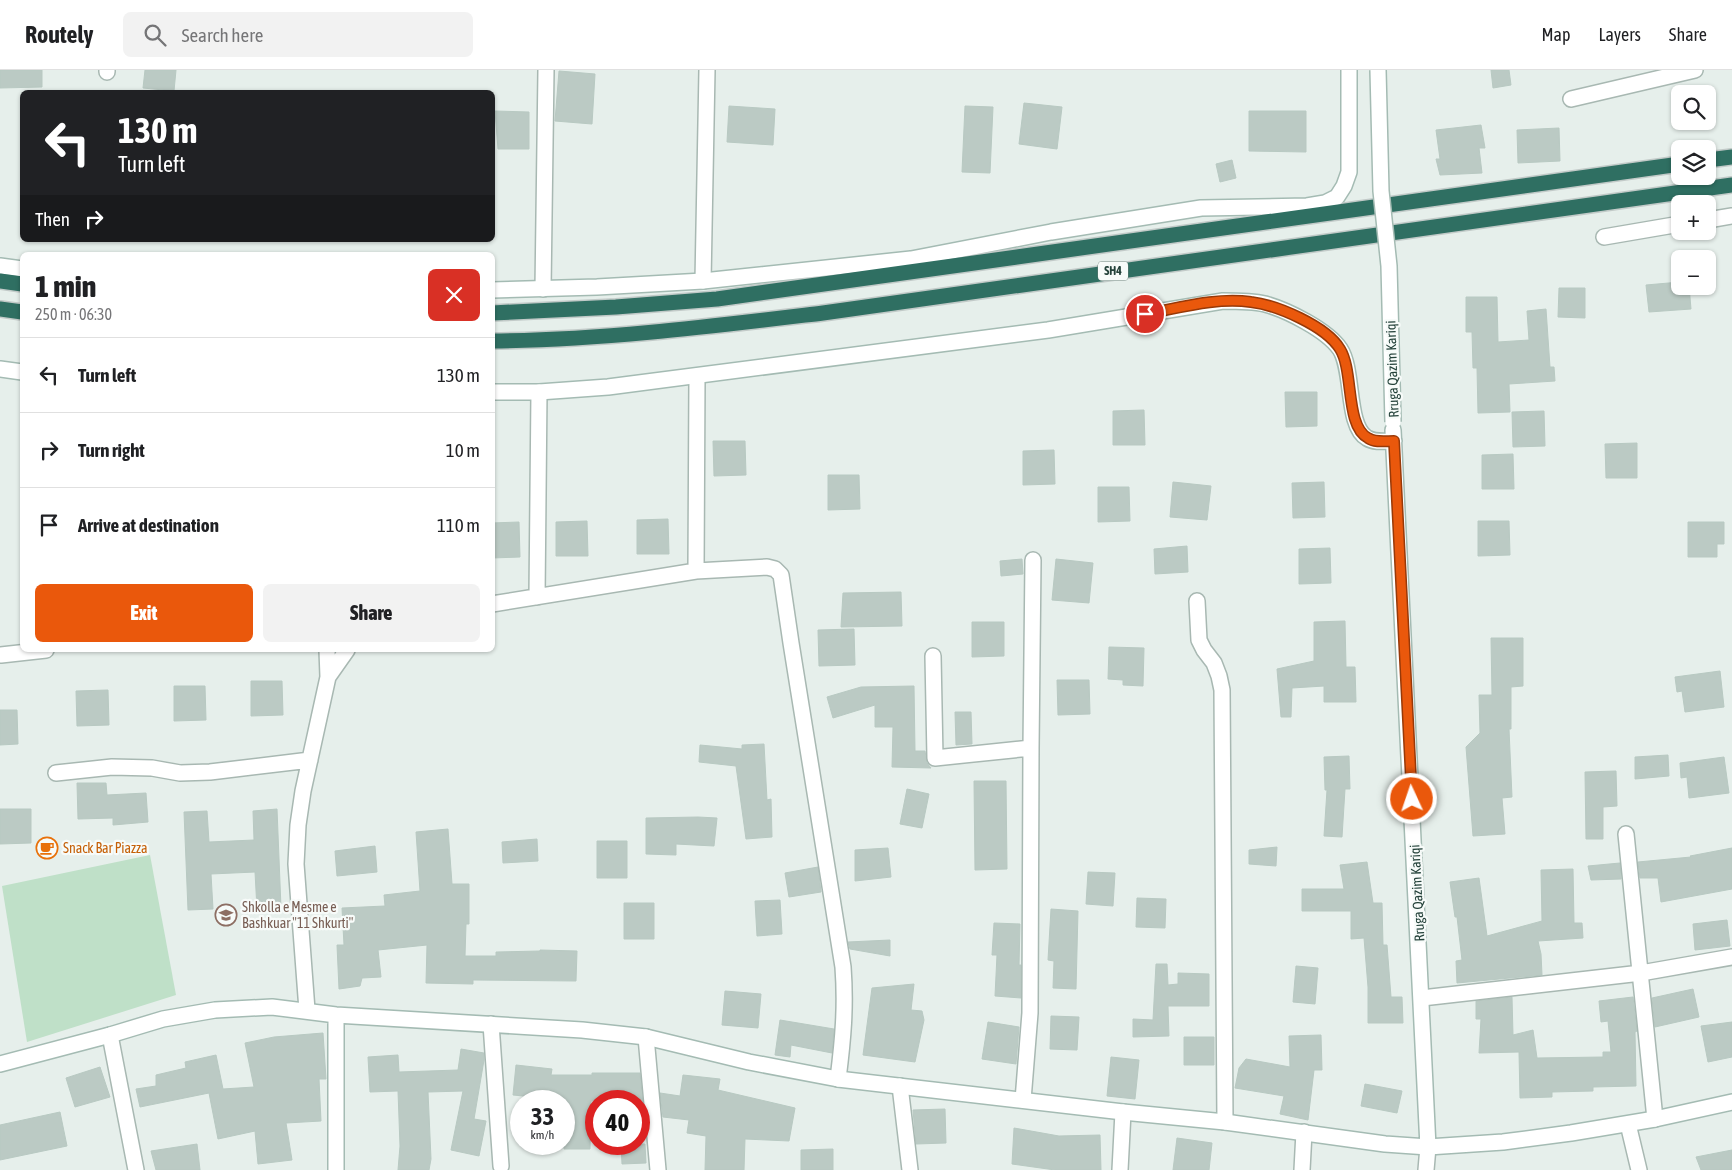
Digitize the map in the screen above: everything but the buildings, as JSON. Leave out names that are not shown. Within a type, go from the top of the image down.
[{"type":"highway","points":[[1716,159],[1732,157]]},
{"type":"highway","name":"SH4","points":[[495,313],[616,307],[717,299],[1671,165]]},
{"type":"highway","name":"SH4","points":[[495,341],[617,335],[823,313],[1732,185]]},
{"type":"highway","points":[[0,281],[20,284]]},
{"type":"highway","points":[[0,309],[20,312]]},
{"type":"street","points":[[543,289],[546,70]]},
{"type":"street","points":[[703,281],[707,70]]},
{"type":"street","points":[[495,290],[703,281],[910,258],[1051,232],[1201,208],[1281,208],[1326,203],[1337,196],[1344,186],[1349,172],[1349,70]]},
{"type":"street","name":"Rruga Qazim Kariqi","points":[[1378,70],[1381,191],[1389,266],[1393,422],[1422,998],[1428,1147],[1426,1170]]},
{"type":"street","points":[[1571,99],[1695,70]]},
{"type":"street","points":[[1716,219],[1732,216]]},
{"type":"street","points":[[1604,236],[1671,225]]},
{"type":"street","points":[[0,266],[20,269]]},
{"type":"street","points":[[495,392],[539,392],[608,388],[1048,330],[1223,301],[1251,302],[1280,309],[1320,330],[1334,342],[1345,360],[1354,413],[1361,433],[1376,441],[1394,441]]},
{"type":"street","points":[[0,369],[20,372]]},
{"type":"street","points":[[696,571],[697,376]]},
{"type":"street","points":[[537,598],[539,392]]},
{"type":"street","points":[[1023,1100],[1030,1003],[1032,560]]},
{"type":"street","points":[[495,604],[696,571],[767,567],[775,569],[781,575],[790,643],[843,967],[845,995],[844,1030],[838,1079]]},
{"type":"street","points":[[1197,601],[1199,640],[1214,663],[1222,690],[1225,1122]]},
{"type":"street","points":[[1,655],[28,652]]},
{"type":"street","points":[[307,1010],[296,864],[298,825],[303,791],[328,677],[327,652]]},
{"type":"street","points":[[328,677],[346,652]]},
{"type":"street","points":[[933,656],[935,758],[1032,748]]},
{"type":"street","points":[[56,773],[112,768],[152,768],[180,773],[210,772],[310,760]]},
{"type":"street","points":[[1626,834],[1655,1120]]},
{"type":"street","points":[[1422,998],[1641,973],[1732,956]]},
{"type":"street","points":[[0,1064],[163,1019],[215,1010],[272,1007],[336,1015],[582,1030],[646,1037],[749,1062],[838,1079],[1225,1122],[1385,1144],[1428,1147],[1503,1142],[1628,1124],[1655,1120],[1732,1102]]},
{"type":"street","points":[[336,1015],[336,1170]]},
{"type":"street","points":[[491,1024],[501,1166]]},
{"type":"street","points":[[110,1035],[136,1170]]},
{"type":"street","points":[[646,1037],[658,1170]]},
{"type":"street","points":[[900,1086],[910,1170]]},
{"type":"street","points":[[1120,1170],[1123,1112]]},
{"type":"street","points":[[1628,1124],[1639,1170]]},
{"type":"street","points":[[1302,1170],[1304,1132]]},
{"type":"green space","points":[[150,855],[176,995],[27,1042],[2,886]]},
{"type":"place","name":"Snack Bar Piazza","points":[[47,848]]},
{"type":"place","name":"Shkolla e Mesme e Bashkuar \"11 Shkurti\"","points":[[226,915]]},
{"type":"route","points":[[1145,314],[1223,301],[1266,304],[1280,309],[1320,330],[1340,350],[1345,360],[1354,413],[1361,433],[1376,441],[1394,441],[1412,799]]}]
